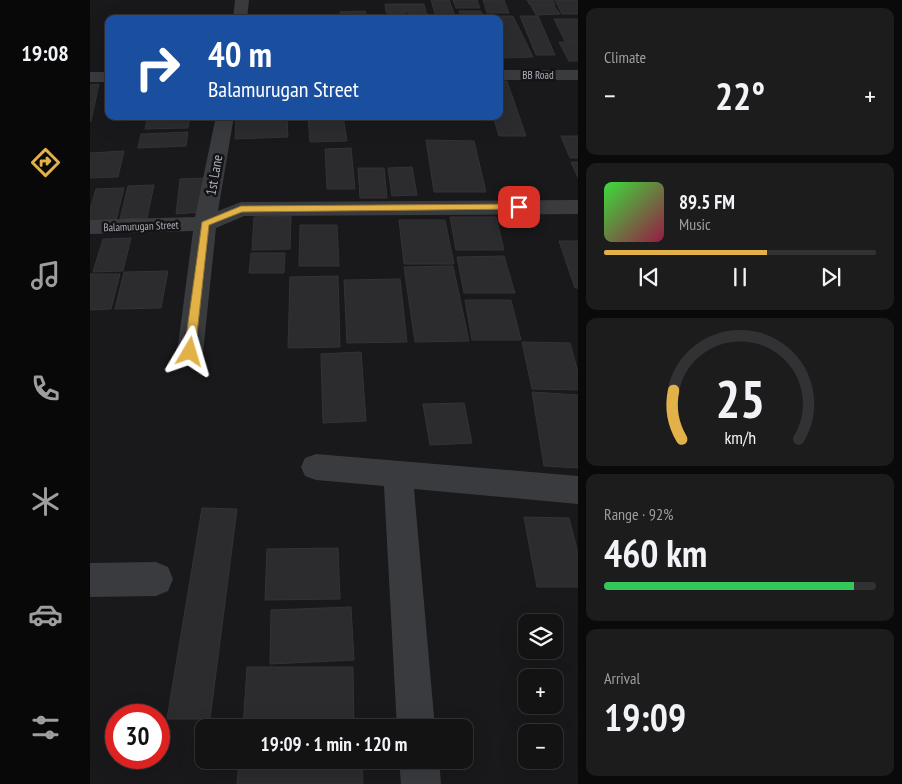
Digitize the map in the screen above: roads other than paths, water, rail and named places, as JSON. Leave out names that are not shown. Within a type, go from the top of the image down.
[{"type":"street","points":[[240,15],[242,0]]},
{"type":"street","name":"BB Road","points":[[503,75],[578,75]]},
{"type":"street","points":[[90,77],[105,77]]},
{"type":"street","name":"1st Lane","points":[[190,352],[205,224],[224,120]]},
{"type":"street","name":"Balamurugan Street","points":[[90,227],[205,224],[241,209],[578,207]]},
{"type":"street","points":[[316,467],[578,490]]},
{"type":"street","points":[[398,474],[415,719]]},
{"type":"street","points":[[90,580],[156,579]]},
{"type":"street","points":[[419,769],[420,784]]}]
